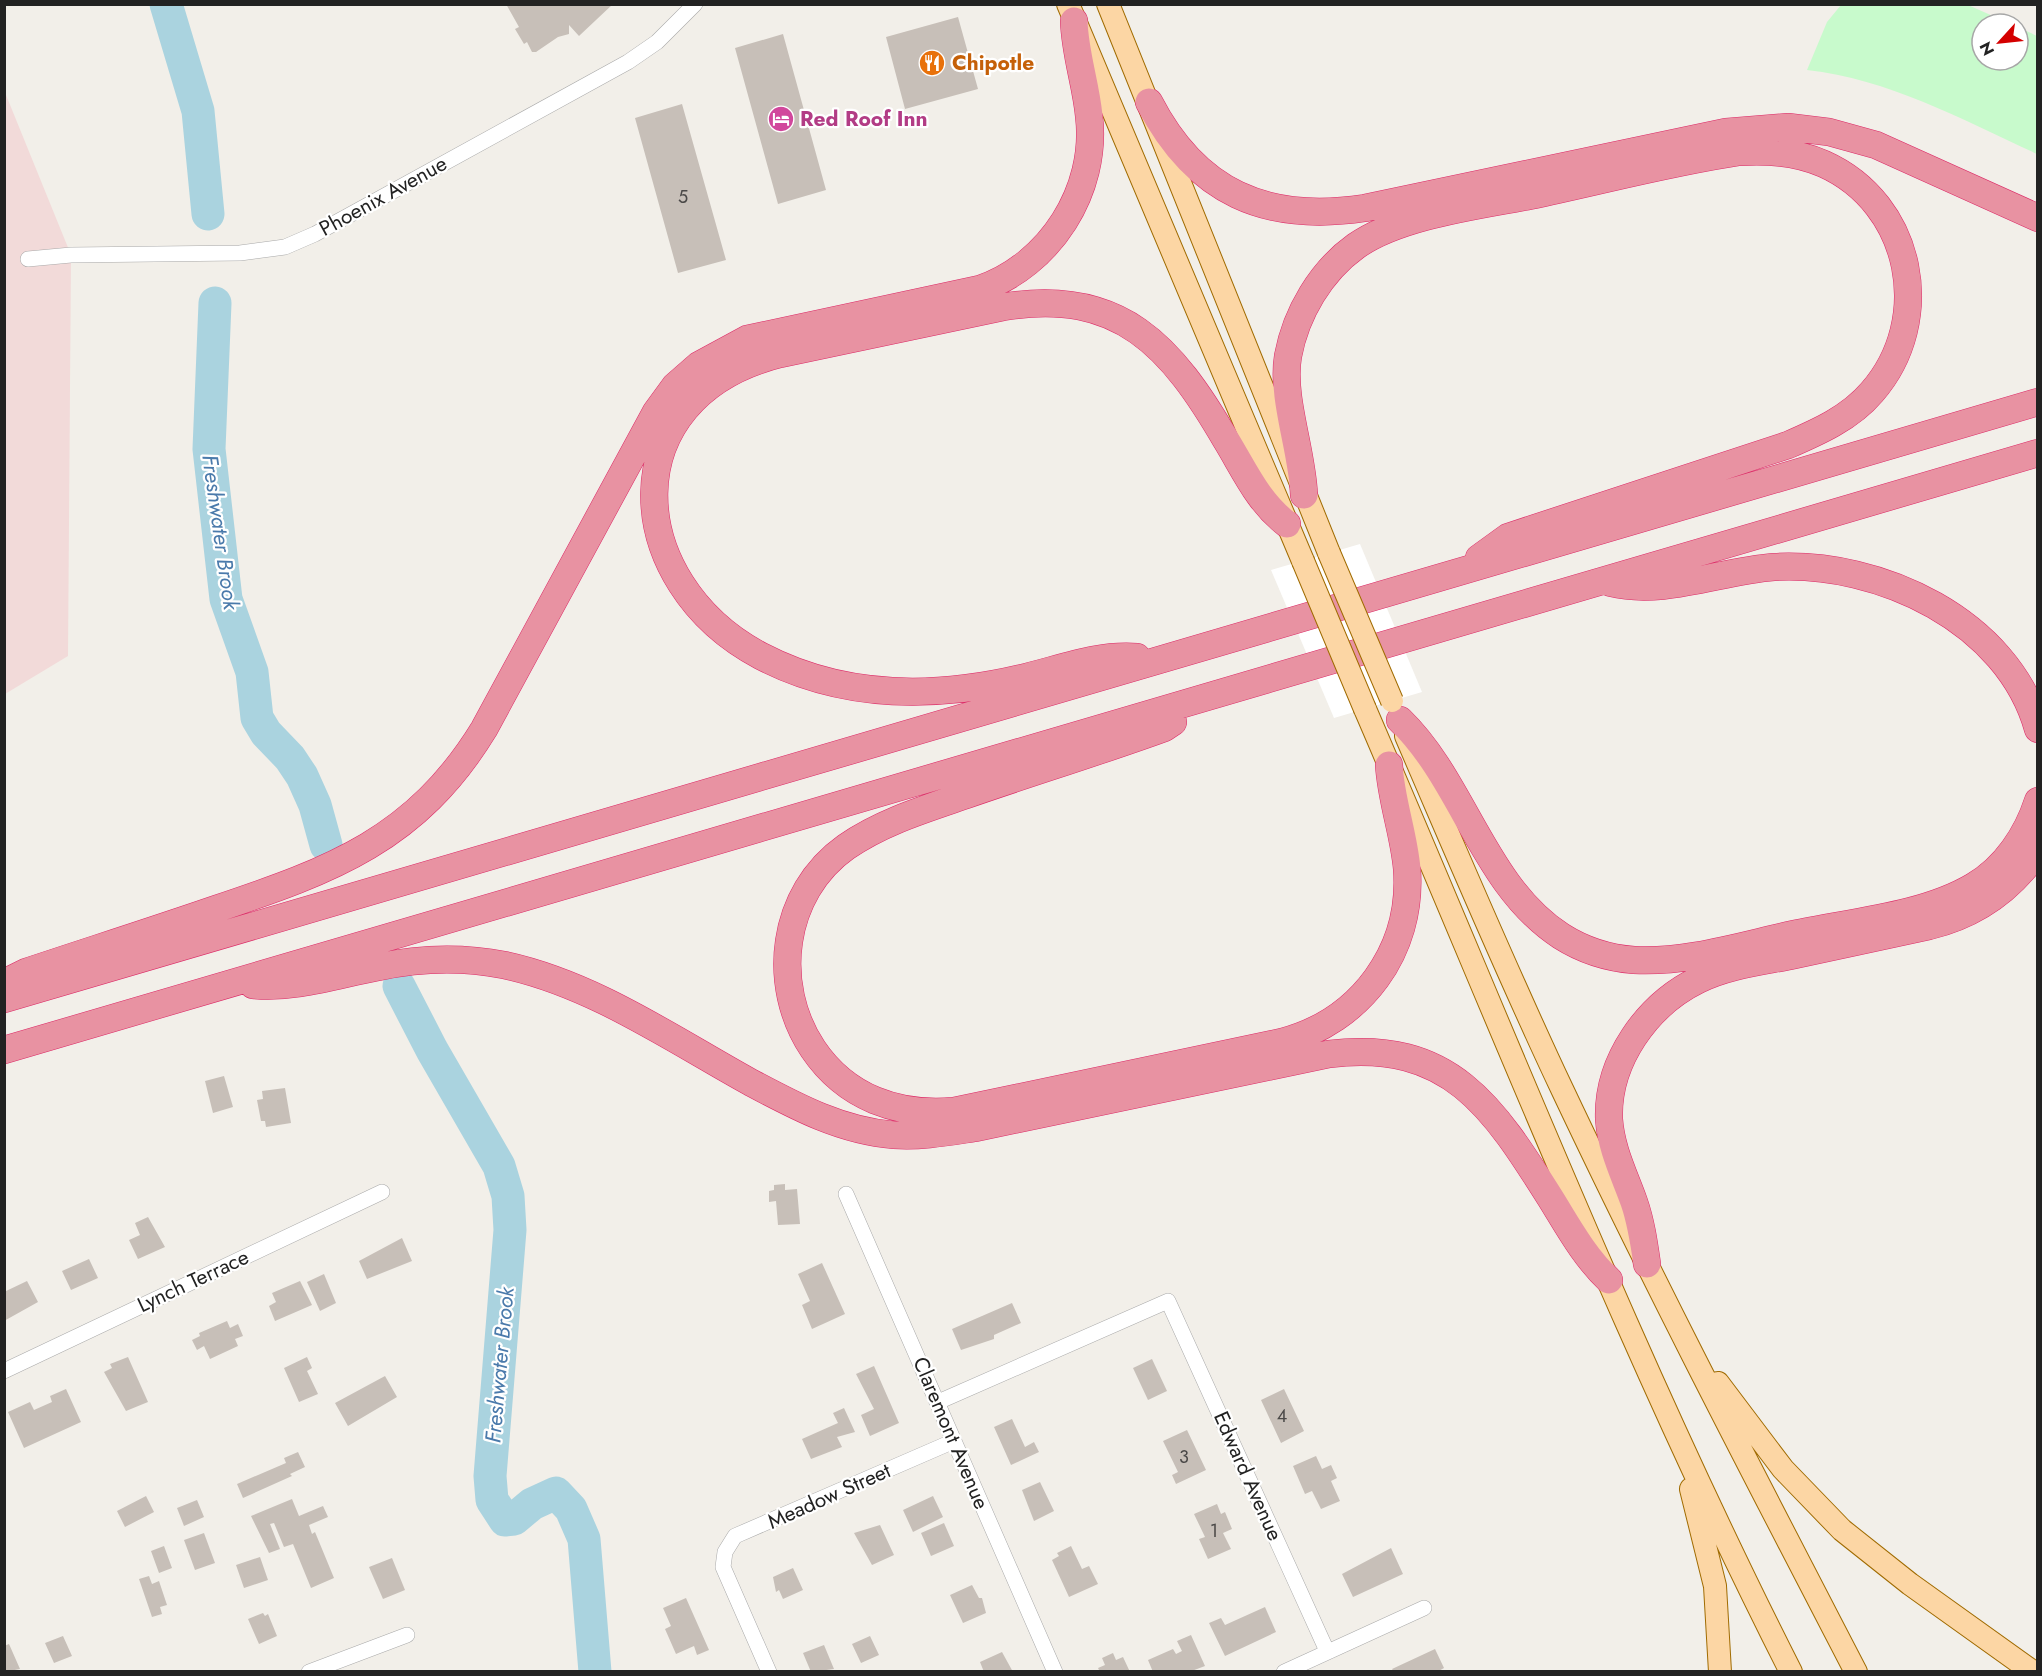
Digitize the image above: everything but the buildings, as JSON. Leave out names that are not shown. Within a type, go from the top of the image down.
[{"type":"highway","points":[[4,983],[26,972],[262,894],[328,868],[373,844],[428,801],[458,767],[484,729],[656,412],[675,386],[699,365],[747,339],[980,289],[1013,274],[1036,256],[1071,211],[1088,161],[1089,116],[1071,13]]},
{"type":"highway","points":[[1149,102],[1174,143],[1212,179],[1251,202],[1284,211],[1320,213],[1365,208],[1726,132],[1772,127],[1829,132],[1876,145],[2037,218]]},
{"type":"highway","points":[[1304,495],[1301,453],[1287,389],[1287,367],[1291,343],[1304,309],[1325,276],[1345,254],[1372,236],[1425,218],[1739,152],[1773,152],[1812,160],[1847,177],[1872,200],[1890,225],[1901,250],[1908,277],[1909,304],[1906,326],[1893,360],[1880,382],[1863,402],[1830,425],[1788,445],[1508,537],[1461,570]]},
{"type":"highway","points":[[1162,660],[1106,657],[981,686],[913,693],[875,692],[841,686],[779,664],[744,646],[718,627],[694,602],[670,567],[657,530],[653,500],[656,475],[666,440],[680,416],[698,395],[719,378],[747,364],[780,354],[1004,307],[1041,302],[1066,304],[1095,310],[1119,319],[1139,330],[1158,346],[1204,404],[1261,500],[1287,524]]},
{"type":"highway","points":[[4,999],[2037,402]]},
{"type":"highway","points":[[4,1050],[2037,453]]},
{"type":"highway","points":[[1602,581],[1648,587],[1745,570],[1792,567],[1843,572],[1886,584],[1937,608],[1984,641],[2018,681],[2037,729]]},
{"type":"highway","points":[[1210,696],[1164,728],[898,820],[861,837],[832,858],[805,894],[792,922],[786,954],[787,980],[796,1015],[811,1046],[828,1068],[849,1087],[882,1104],[909,1111],[941,1112],[986,1106],[1282,1042],[1324,1026],[1352,1006],[1375,982],[1392,954],[1403,925],[1407,898],[1407,869],[1389,765]]},
{"type":"highway","points":[[1396,710],[1430,754],[1487,852],[1531,911],[1551,929],[1576,945],[1620,959],[1652,960],[1690,956],[1895,913],[1948,898],[1982,881],[2003,862],[2027,827],[2037,801]]},
{"type":"highway","points":[[1647,1264],[1639,1216],[1614,1150],[1609,1112],[1612,1088],[1620,1062],[1634,1036],[1653,1012],[1682,989],[1716,973],[1957,918],[2004,890],[2037,850]]},
{"type":"highway","points":[[234,982],[263,986],[292,985],[381,966],[427,960],[466,960],[515,968],[549,978],[591,995],[806,1111],[851,1127],[892,1135],[929,1134],[975,1128],[1321,1055],[1371,1051],[1406,1056],[1447,1073],[1486,1107],[1524,1157],[1584,1253],[1609,1280]]},
{"type":"main road","points":[[1108,4],[1304,495],[1533,1026],[1695,1360],[1856,1671]]},
{"type":"main road","points":[[1071,13],[1609,1280],[1682,1444],[1791,1671]]},
{"type":"main road","points":[[1695,1360],[1727,1393],[1783,1470],[1826,1515],[1910,1584],[2033,1671]]},
{"type":"main road","points":[[1682,1444],[1715,1586],[1720,1671]]},
{"type":"street","name":"Phoenix Avenue","points":[[28,259],[71,255],[240,253],[285,247],[315,234],[628,62],[657,42],[695,4]]},
{"type":"street","name":"Lynch Terrace","points":[[4,1371],[382,1192]]},
{"type":"street","name":"Claremont Avenue","points":[[846,1194],[1055,1671]]},
{"type":"street","name":"Edward Avenue","points":[[938,1402],[1168,1301],[1327,1651]]},
{"type":"street","name":"Meadow Street","points":[[769,1671],[723,1567],[725,1552],[735,1536],[954,1441]]},
{"type":"street","points":[[1284,1671],[1424,1608]]},
{"type":"street","points":[[309,1671],[407,1635]]},
{"type":"shaded area","points":[[4,90],[71,255],[68,656],[5,694]]},
{"type":"green space","points":[[1841,5],[1968,5],[1984,12],[1970,12],[1970,72],[2030,72],[2030,33],[2037,36],[2037,154],[1953,115],[1896,92],[1867,82],[1807,70],[1827,22]]},
{"type":"pier","points":[[1360,544],[1422,692],[1334,718],[1271,570]]},
{"type":"waterway","name":"Freshwater Brook","points":[[166,4],[198,111],[208,214]]},
{"type":"waterway","name":"Freshwater Brook","points":[[215,303],[209,449],[226,599],[252,672],[257,718],[266,733],[290,758],[302,776],[315,805],[326,845]]},
{"type":"waterway","name":"Freshwater Brook","points":[[399,986],[432,1050],[499,1166],[508,1196],[510,1230],[490,1476],[492,1500],[505,1520],[514,1519],[532,1504],[556,1493],[571,1509],[584,1539],[595,1672]]},
{"type":"place","name":"Chipotle","points":[[932,63]]},
{"type":"place","name":"Red Roof Inn","points":[[781,119]]}]
